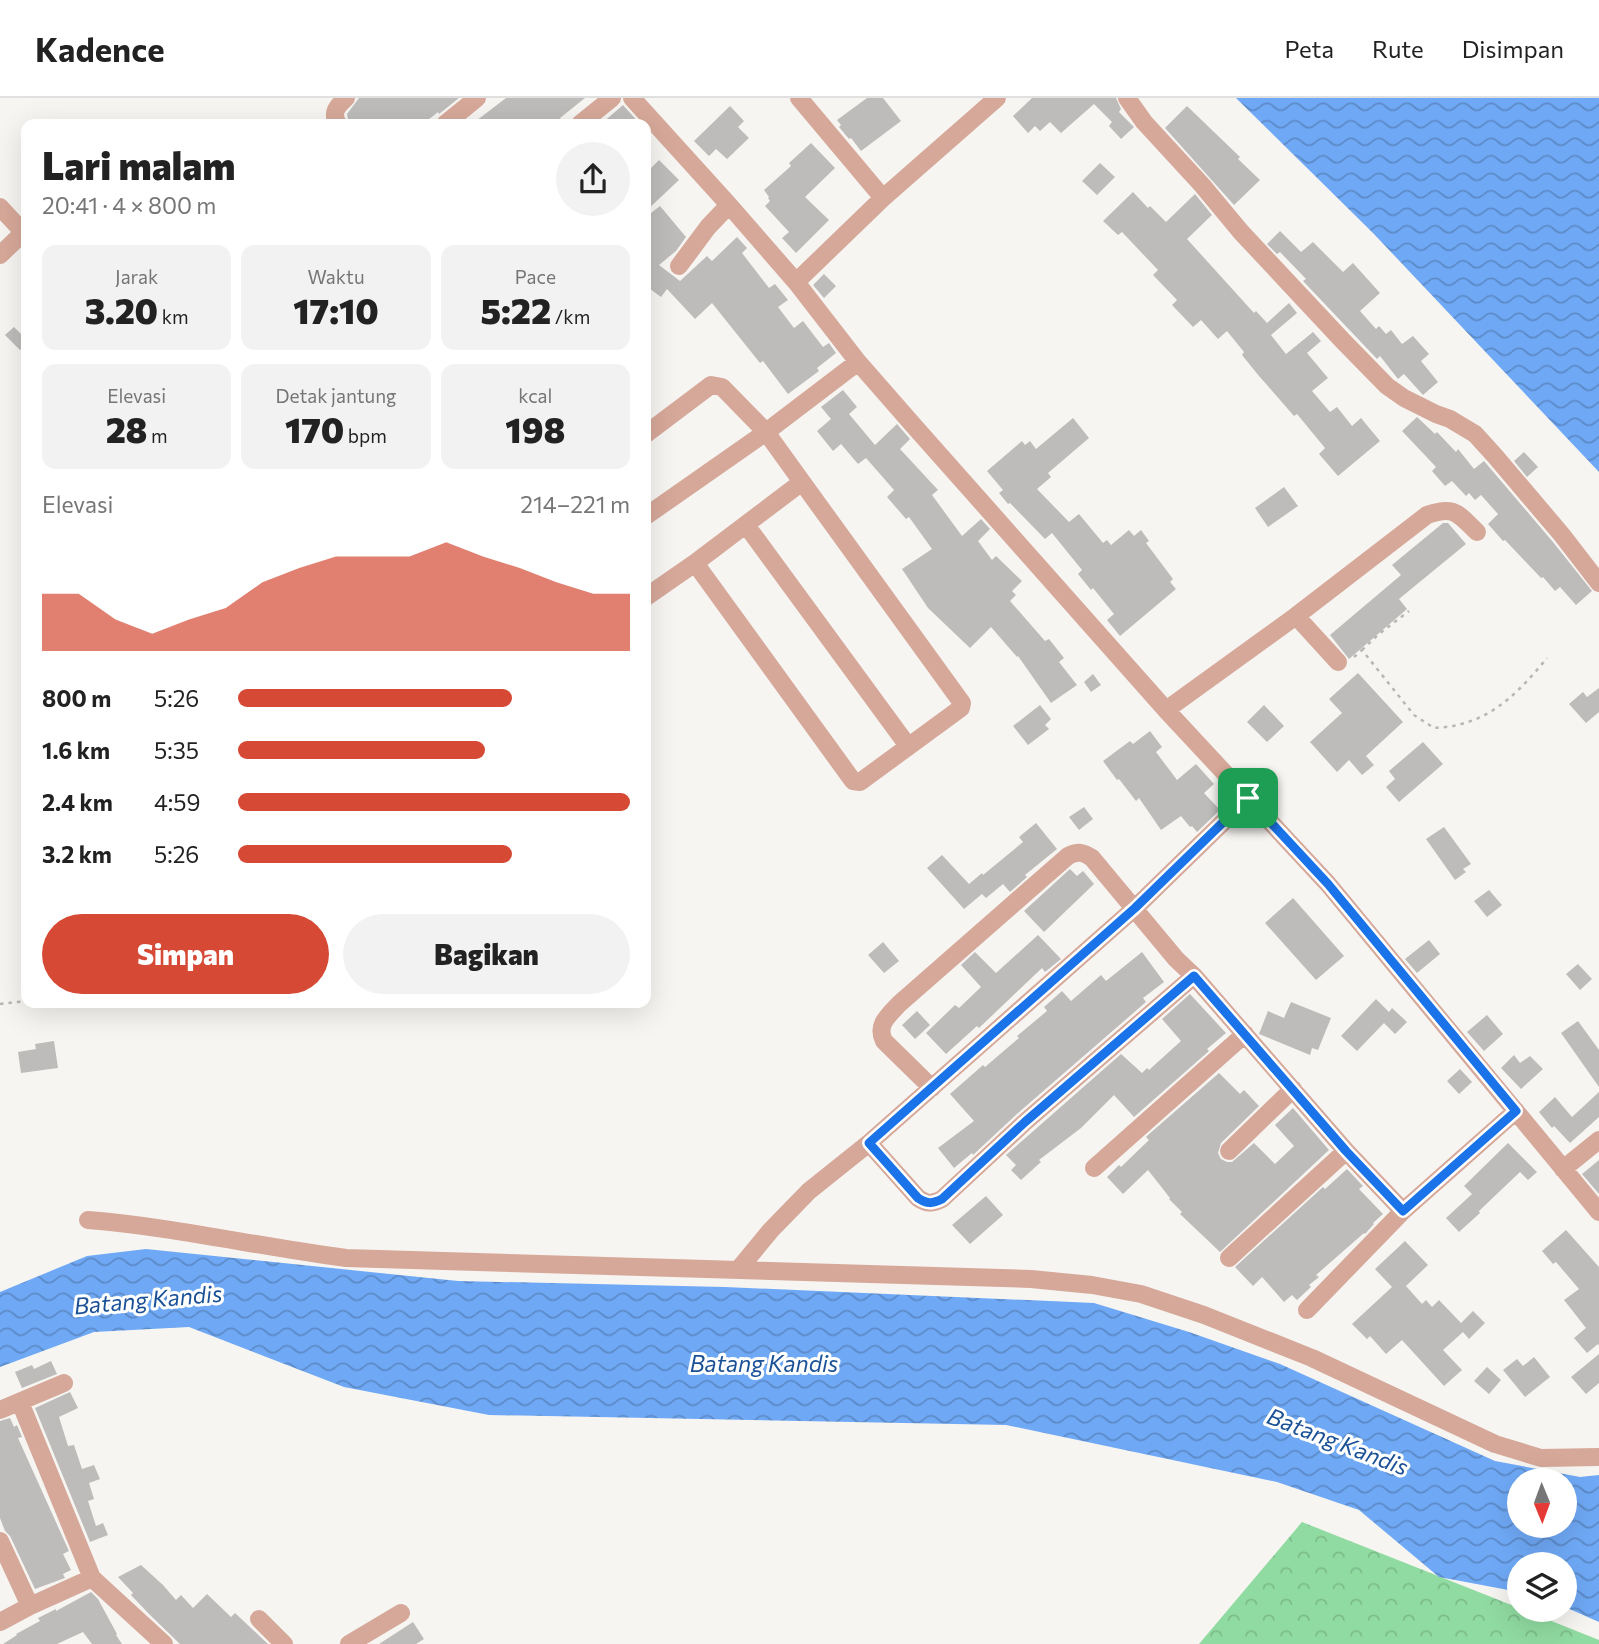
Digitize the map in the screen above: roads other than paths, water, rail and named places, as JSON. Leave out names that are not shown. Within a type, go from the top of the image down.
[{"type":"street","points":[[336,119],[335,110],[346,98]]},
{"type":"street","points":[[451,119],[477,98]]},
{"type":"street","points":[[586,119],[612,98]]},
{"type":"street","points":[[632,98],[796,282],[858,362],[1166,710],[1328,884],[1599,1212]]},
{"type":"street","points":[[799,98],[883,198]]},
{"type":"street","points":[[796,282],[883,198],[997,98]]},
{"type":"street","points":[[1127,98],[1144,122],[1241,232],[1387,386],[1404,398],[1475,434],[1562,535],[1599,583]]},
{"type":"street","points":[[679,266],[708,227],[729,205]]},
{"type":"street","points":[[0,207],[21,230]]},
{"type":"street","points":[[0,255],[21,237]]},
{"type":"street","points":[[651,512],[766,432],[858,362]]},
{"type":"street","points":[[651,430],[711,385],[722,387],[766,432],[962,703],[961,708],[860,782],[853,781],[695,563]]},
{"type":"street","points":[[651,594],[802,482]]},
{"type":"street","points":[[1166,710],[1296,616],[1427,515],[1449,510],[1457,513],[1476,532]]},
{"type":"street","points":[[746,525],[908,746]]},
{"type":"street","points":[[1296,616],[1338,662]]},
{"type":"street","points":[[738,1270],[787,1212],[809,1191],[869,1143],[1135,908],[1248,798]]},
{"type":"street","points":[[932,1087],[884,1041],[881,1034],[883,1021],[1068,856],[1077,852],[1085,853],[1093,858],[1177,959],[1346,1151],[1403,1211]]},
{"type":"street","points":[[869,1143],[918,1198],[926,1203],[942,1199],[1036,1113],[1194,976]]},
{"type":"street","points":[[1094,1168],[1245,1034]]},
{"type":"street","points":[[1229,1151],[1293,1089]]},
{"type":"street","points":[[1307,1310],[1403,1211],[1516,1111]]},
{"type":"street","points":[[1563,1169],[1599,1140]]},
{"type":"street","points":[[1229,1258],[1346,1151]]},
{"type":"street","points":[[88,1220],[145,1226],[346,1258],[1031,1279],[1092,1285],[1141,1294],[1204,1315],[1312,1358],[1495,1444],[1541,1458],[1599,1457]]},
{"type":"street","points":[[0,1410],[64,1383]]},
{"type":"street","points":[[20,1402],[92,1578],[164,1644]]},
{"type":"street","points":[[0,1541],[30,1606]]},
{"type":"street","points":[[0,1622],[92,1578]]},
{"type":"street","points":[[349,1644],[401,1613]]},
{"type":"street","points":[[259,1619],[284,1644]]},
{"type":"water","points":[[1236,98],[1599,98],[1599,472],[1373,233]]},
{"type":"water","name":"Batang Kandis","points":[[146,1249],[458,1281],[725,1287],[1094,1303],[1280,1364],[1495,1461],[1532,1468],[1507,1468],[1507,1538],[1577,1538],[1577,1476],[1599,1475],[1599,1622],[1577,1612],[1577,1552],[1507,1552],[1507,1590],[1439,1577],[1359,1510],[1277,1482],[1006,1425],[489,1415],[344,1387],[189,1327],[94,1332],[0,1367],[0,1292],[87,1256]]}]
